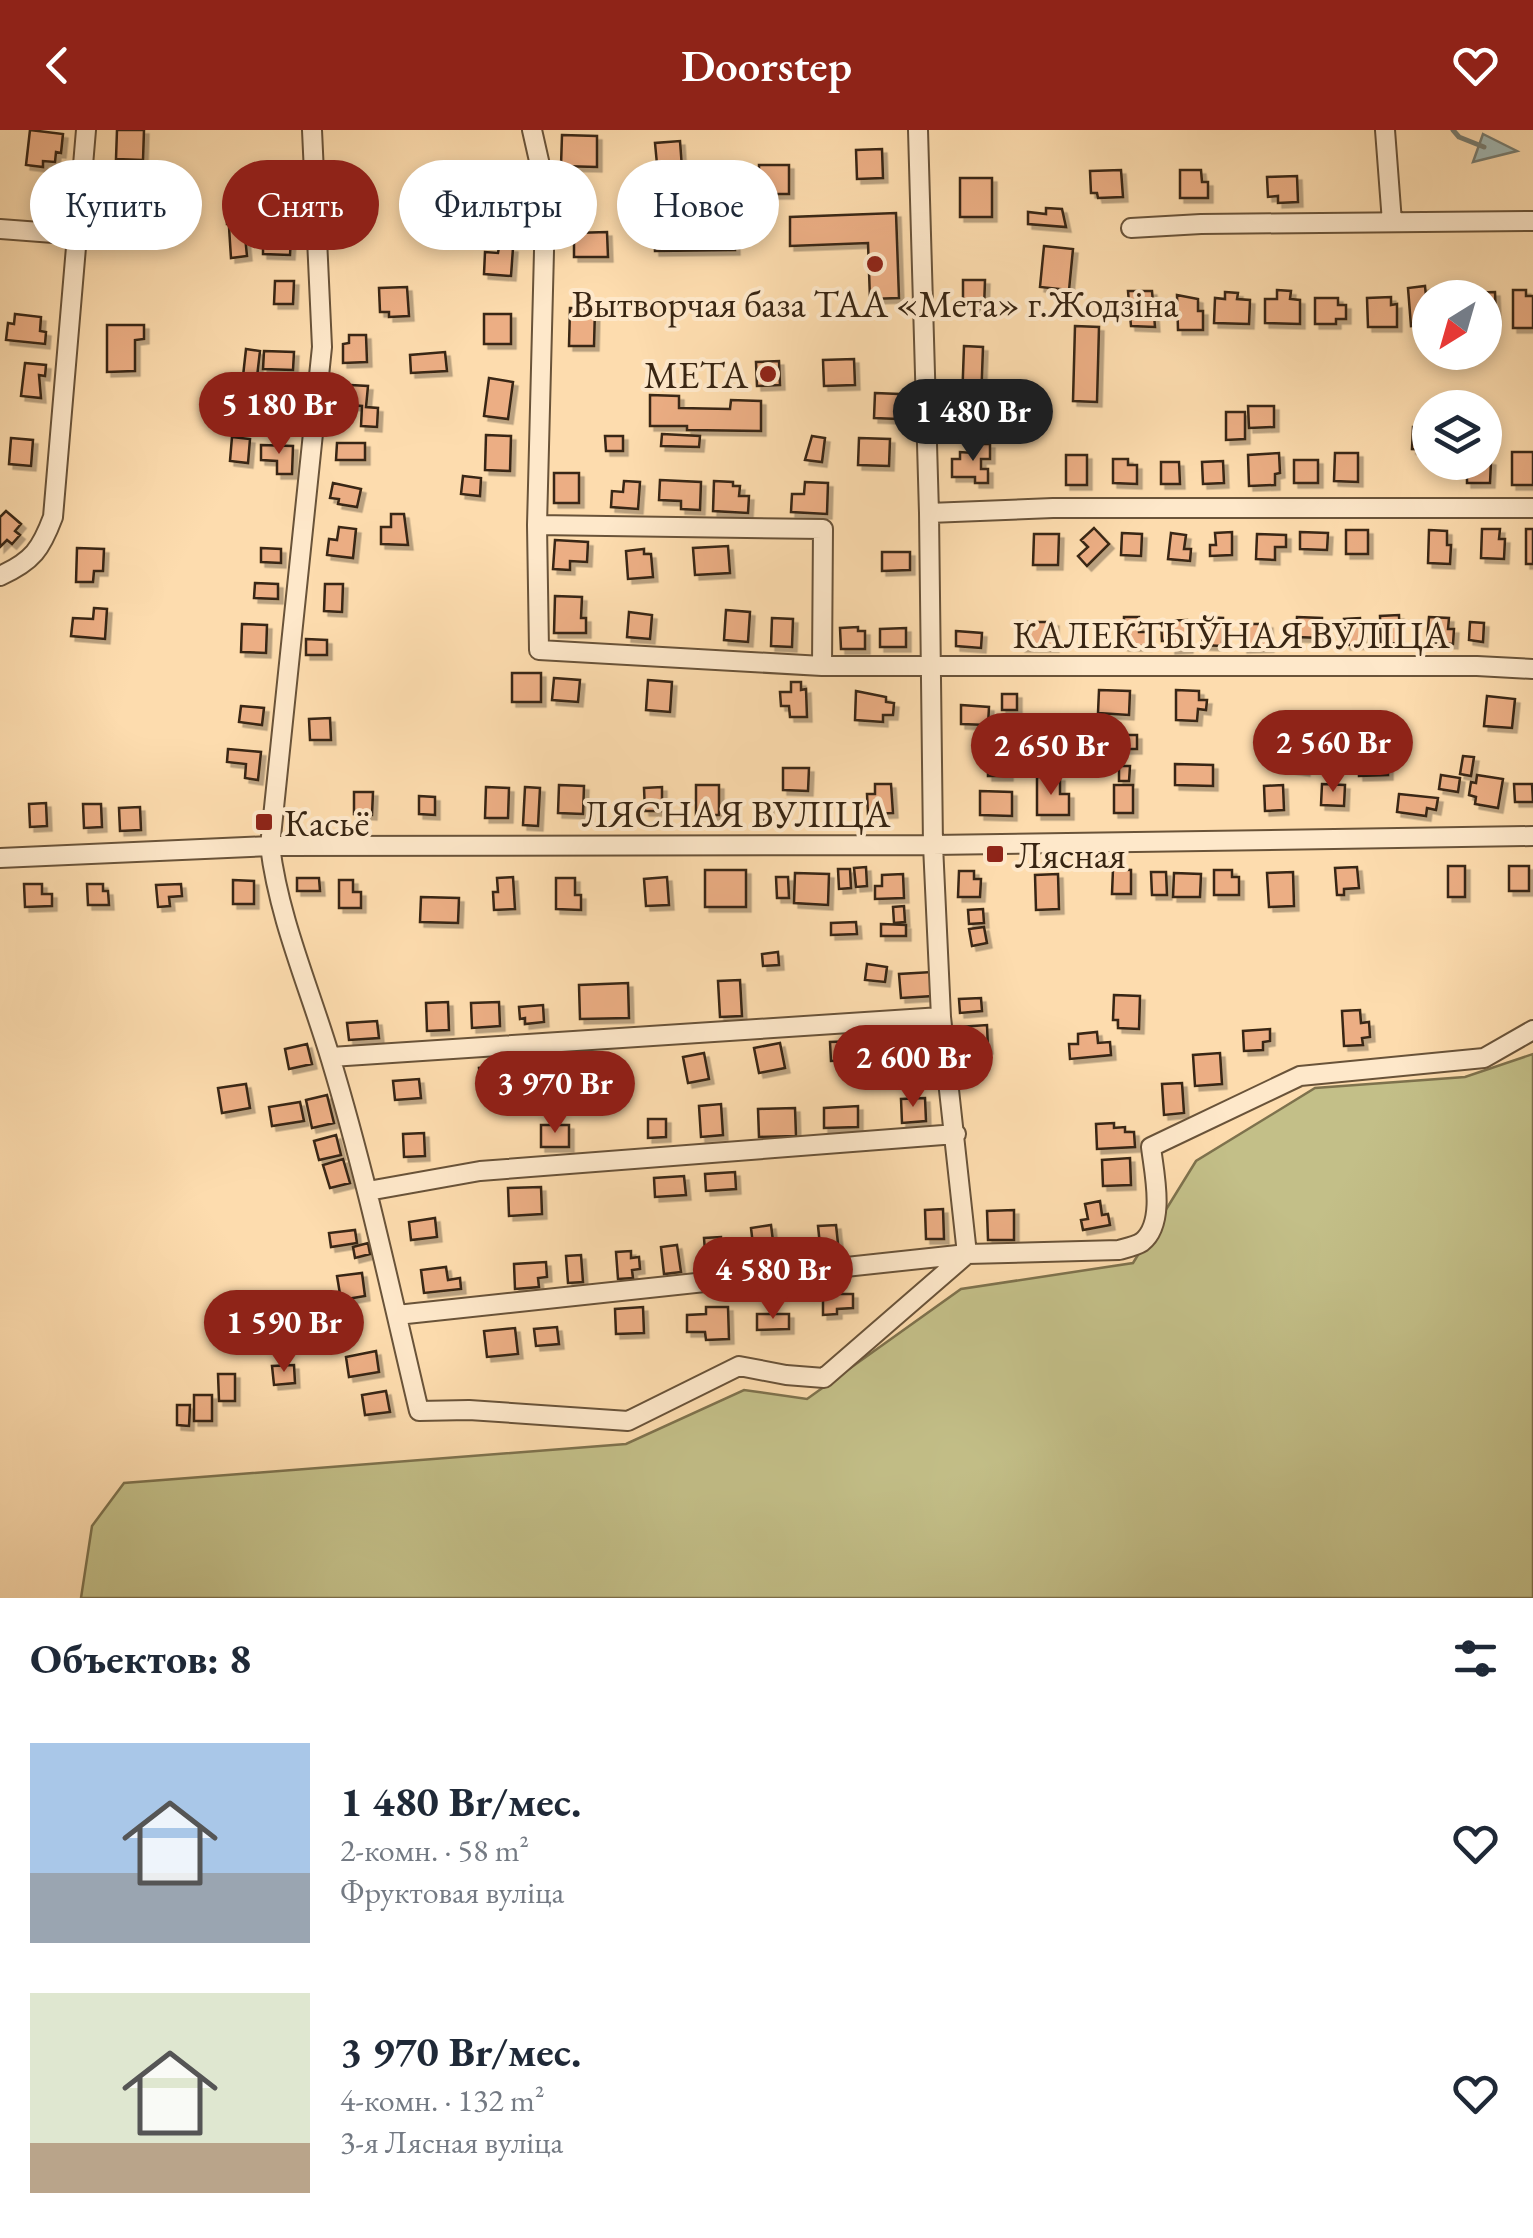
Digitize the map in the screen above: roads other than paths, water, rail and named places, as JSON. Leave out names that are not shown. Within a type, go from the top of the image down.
[{"type":"street","points":[[84,160],[86,130]]},
{"type":"street","points":[[312,130],[322,347],[270,846],[274,886],[330,1057],[368,1191],[419,1411],[469,1410],[628,1422],[740,1366],[786,1376],[824,1378],[966,1254]]},
{"type":"street","points":[[532,130],[545,212],[537,525],[822,528],[822,666]]},
{"type":"street","points":[[918,130],[933,845],[941,1018],[966,1254]]},
{"type":"street","points":[[1385,130],[1392,222]]},
{"type":"street","points":[[1131,228],[1533,221]]},
{"type":"street","points":[[0,228],[30,231]]},
{"type":"street","points":[[0,576],[16,569],[41,548],[53,516],[79,250]]},
{"type":"street","points":[[928,513],[1053,508],[1533,508]]},
{"type":"street","name":"КАЛЕКТЫЎНАЯ ВУЛІЦА","points":[[537,525],[540,650],[822,666],[1533,669]]},
{"type":"street","name":"ЛЯСНАЯ ВУЛІЦА","points":[[0,858],[270,846],[933,845],[1533,836]]},
{"type":"street","points":[[330,1057],[941,1018]]},
{"type":"street","points":[[398,1315],[966,1254],[1119,1250],[1140,1244],[1154,1222],[1152,1148],[1300,1076],[1484,1058],[1533,1030]]},
{"type":"street","points":[[368,1191],[480,1171],[956,1134]]},
{"type":"water","points":[[1483,134],[1517,151],[1473,162]]},
{"type":"waterway","points":[[1453,130],[1459,137],[1484,147]]},
{"type":"place","name":"Вытворчая база ТАА «Мета» г.Жодзіна","points":[[875,264]]},
{"type":"place","name":"МЕТА","points":[[768,374]]},
{"type":"place","name":"Касьё","points":[[264,822]]},
{"type":"place","name":"Лясная","points":[[995,854]]}]
